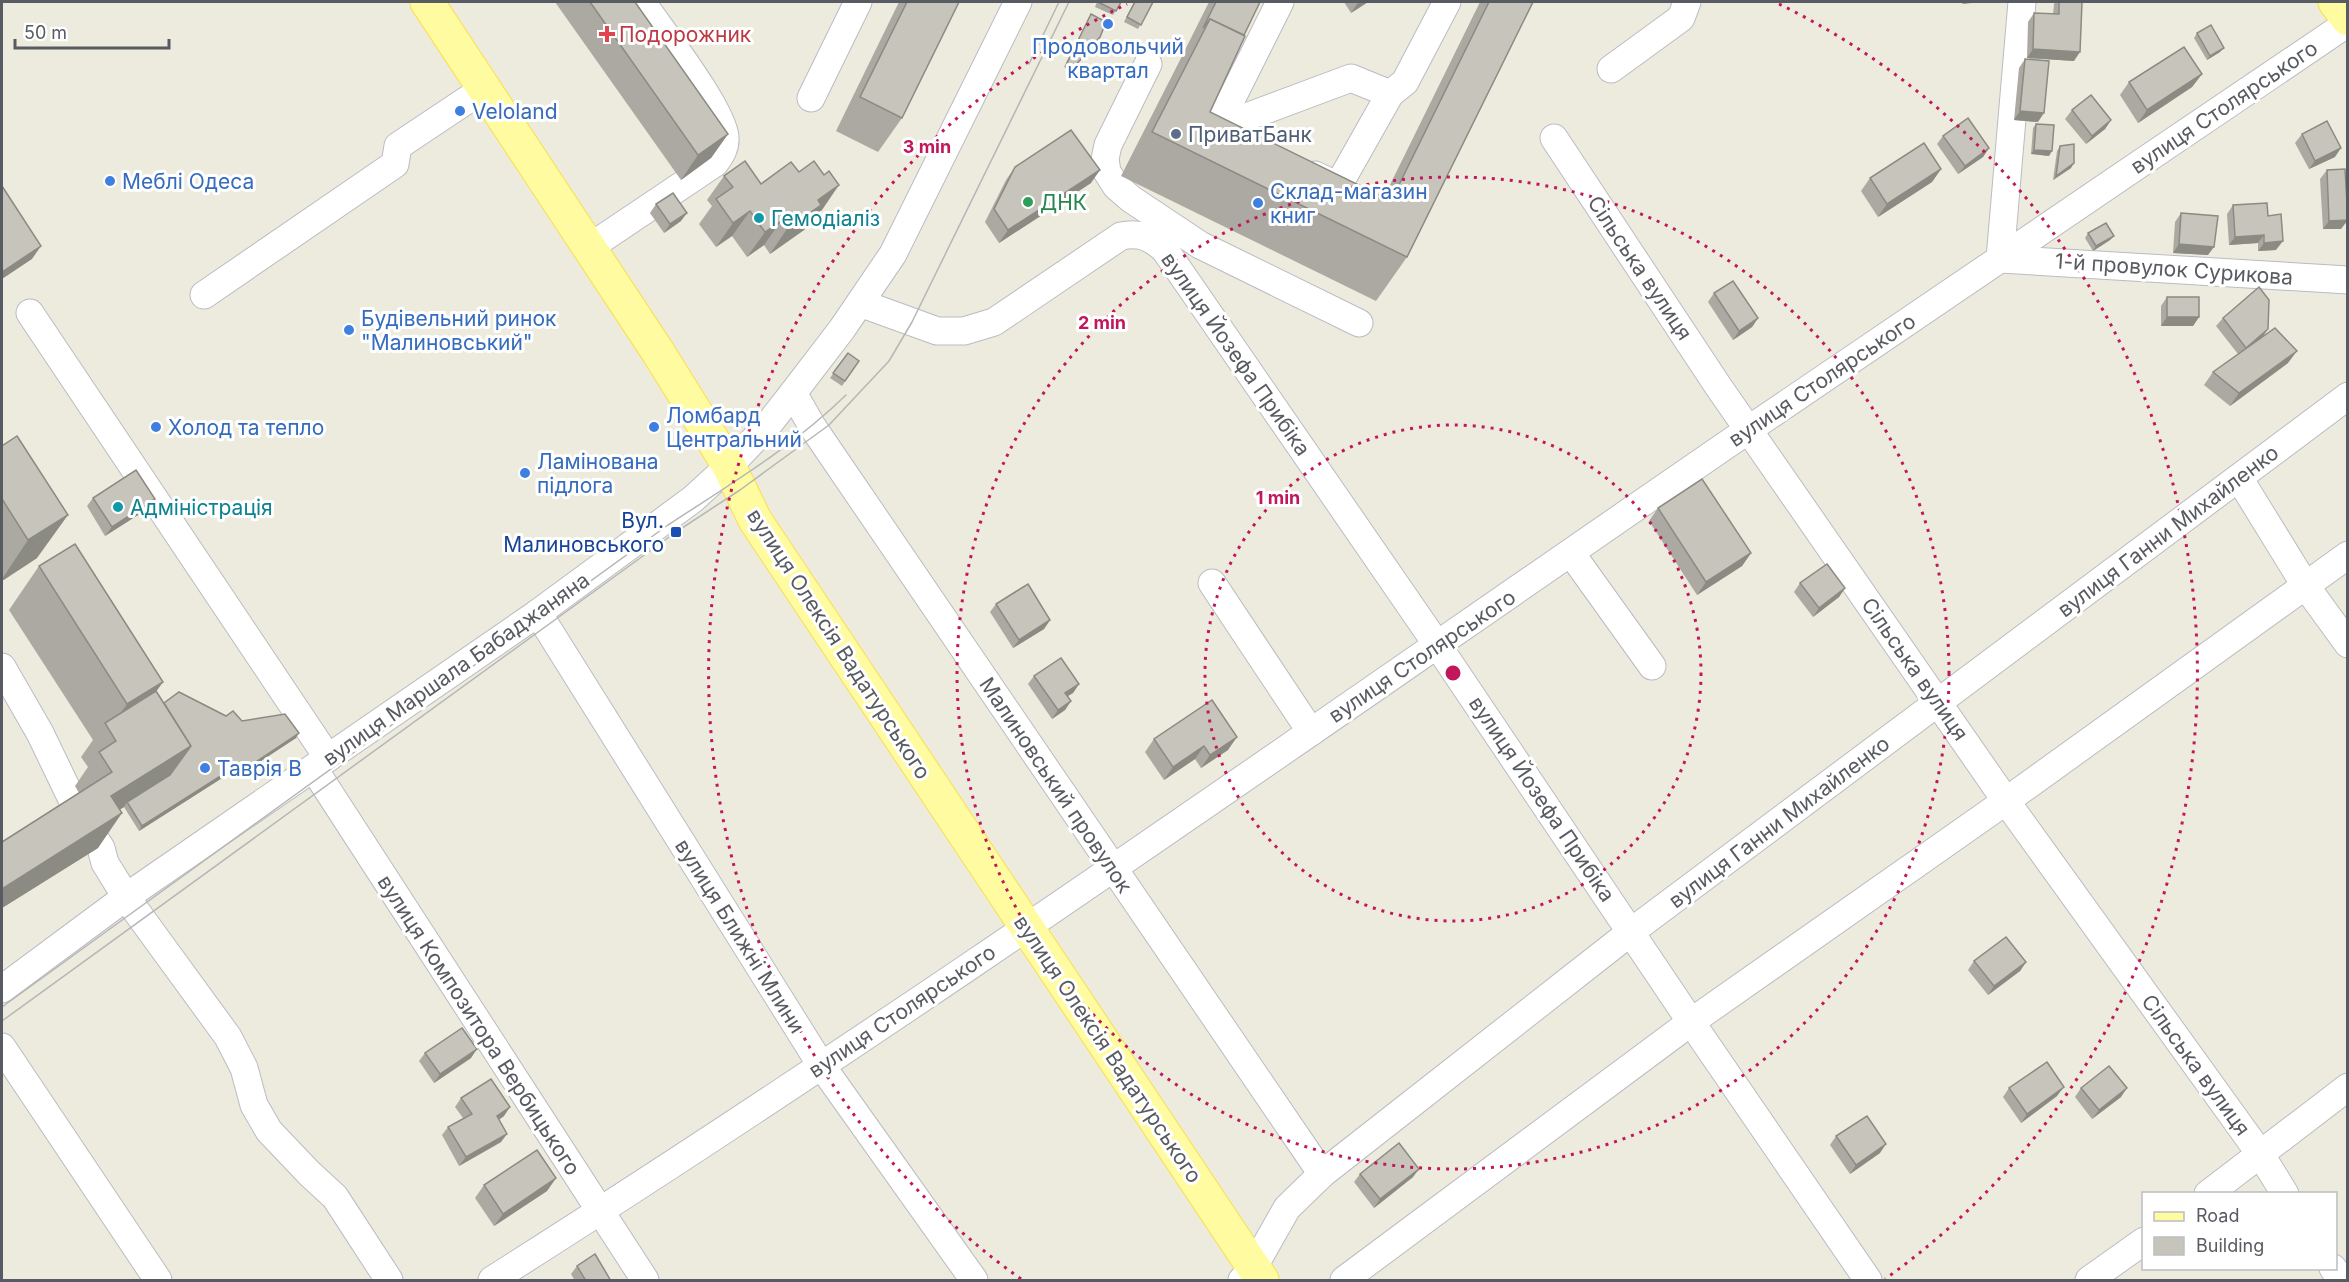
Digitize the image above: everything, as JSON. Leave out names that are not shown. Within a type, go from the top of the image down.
[{"type":"main road","name":"вулиця Олексія Вадатурського","points":[[427,2],[590,247],[729,466],[755,520],[1027,928],[1252,1276]]},
{"type":"main road","points":[[2335,2],[2348,21]]},
{"type":"street","points":[[590,247],[715,163],[723,151],[726,139],[717,111],[642,2]]},
{"type":"street","points":[[811,98],[858,2]]},
{"type":"street","name":"вулиця Маршала Бабаджаняна","points":[[2,989],[126,897],[538,613],[693,499],[729,466],[768,425],[793,393],[860,303],[893,254],[1018,2]]},
{"type":"street","points":[[1217,128],[1280,2]]},
{"type":"street","points":[[1297,167],[1338,186],[1390,94],[1405,82],[1447,2]]},
{"type":"street","points":[[1611,69],[1681,18],[1687,2]]},
{"type":"street","points":[[2000,259],[2022,2]]},
{"type":"street","name":"вулиця Столярського","points":[[492,1281],[600,1212],[1027,928],[1749,429],[2348,21]]},
{"type":"street","points":[[1148,64],[1108,145],[1105,159],[1107,172],[1116,186],[1131,199],[1148,230]]},
{"type":"street","points":[[1217,128],[1351,78],[1390,94]]},
{"type":"street","points":[[204,295],[395,164],[398,146],[485,88]]},
{"type":"street","points":[[1217,128],[1247,142]]},
{"type":"street","name":"Сільська вулиця","points":[[1554,138],[1749,429],[2006,801],[2260,1155],[2284,1192]]},
{"type":"street","points":[[860,303],[937,331],[964,331],[994,322],[1121,236],[1148,230],[1200,245],[1359,323]]},
{"type":"street","name":"вулиця Йозефа Прибіка","points":[[1148,230],[1166,250],[1438,646],[1868,1281]]},
{"type":"street","name":"1-й провулок Сурикова","points":[[2000,259],[2348,280]]},
{"type":"street","name":"вулиця Композитора Вербицького","points":[[30,313],[321,764],[645,1281]]},
{"type":"street","name":"Малиновський провулок","points":[[793,393],[812,426],[1322,1174]]},
{"type":"street","name":"вулиця Ганни Михайленко","points":[[1252,1276],[1287,1208],[1322,1174],[1632,932],[2348,396]]},
{"type":"street","points":[[2239,478],[2305,585],[2348,644]]},
{"type":"street","points":[[1571,553],[1652,666]]},
{"type":"street","points":[[1344,1281],[1691,1022],[2006,801],[2348,555]]},
{"type":"street","points":[[1212,583],[1311,732]]},
{"type":"street","name":"вулиця Ближні Млини","points":[[538,613],[821,1065],[974,1281]]},
{"type":"street","points":[[2,666],[40,733],[83,821],[101,848],[105,863],[126,897],[228,1037],[244,1068],[254,1105],[269,1131],[335,1197],[389,1281]]},
{"type":"street","points":[[2,1047],[158,1281]]},
{"type":"street","points":[[2211,1192],[2348,1087]]},
{"type":"street","points":[[2089,1281],[2142,1242]]},
{"type":"building","points":[[590,2],[635,2],[728,134],[698,155]]},
{"type":"building","points":[[907,2],[959,2],[902,118],[860,97]]},
{"type":"building","points":[[1098,2],[1121,2],[1116,11]]},
{"type":"building","points":[[1135,2],[1153,2],[1141,25],[1127,17]]},
{"type":"building","points":[[1216,2],[1260,2],[1244,35],[1210,19],[1203,28]]},
{"type":"building","points":[[1489,2],[1533,2],[1407,257],[1152,132],[1210,19],[1245,36],[1210,112],[1391,201]]},
{"type":"building","points":[[2059,2],[2082,2],[2080,52],[2033,49],[2034,13],[2059,14]]},
{"type":"building","points":[[1091,14],[1106,22],[1100,37],[1074,67],[1067,63]]},
{"type":"building","points":[[2211,25],[2224,48],[2210,56],[2197,33]]},
{"type":"building","points":[[2184,47],[2202,74],[2147,110],[2129,82]]},
{"type":"building","points":[[2025,59],[2049,61],[2044,113],[2020,111]]},
{"type":"building","points":[[2091,95],[2111,120],[2092,136],[2072,110]]},
{"type":"building","points":[[1968,118],[1989,148],[1965,166],[1943,136]]},
{"type":"building","points":[[2327,121],[2341,148],[2315,161],[2302,134]]},
{"type":"building","points":[[2036,124],[2054,125],[2052,151],[2034,150]]},
{"type":"building","name":"ДНК","points":[[1071,130],[1100,170],[1008,230],[994,209],[1015,167]]},
{"type":"building","points":[[1924,143],[1941,169],[1887,204],[1870,178]]},
{"type":"building","points":[[2074,144],[2074,163],[2056,176],[2060,146]]},
{"type":"building","points":[[745,161],[761,184],[791,162],[799,172],[814,161],[824,175],[829,171],[839,185],[818,200],[821,205],[787,229],[781,221],[765,232],[750,211],[733,223],[716,199],[733,187],[724,176]]},
{"type":"building","points":[[2345,169],[2348,220],[2329,221],[2327,170]]},
{"type":"building","points":[[2,186],[41,246],[2,272]]},
{"type":"building","points":[[673,193],[687,213],[670,224],[656,204]]},
{"type":"building","points":[[2267,203],[2268,216],[2281,214],[2283,241],[2264,243],[2264,235],[2235,237],[2233,205]]},
{"type":"building","points":[[2181,213],[2218,216],[2214,247],[2179,244]]},
{"type":"building","points":[[2106,223],[2114,236],[2096,246],[2088,233]]},
{"type":"building","points":[[1733,281],[1758,318],[1739,331],[1714,293]]},
{"type":"building","points":[[2259,287],[2269,300],[2268,329],[2246,348],[2223,318]]},
{"type":"building","points":[[2167,297],[2199,297],[2199,317],[2167,317]]},
{"type":"building","points":[[2275,328],[2297,351],[2239,393],[2213,372]]},
{"type":"building","points":[[848,353],[859,361],[845,381],[833,373]]},
{"type":"building","points":[[17,436],[68,515],[28,540],[2,499],[2,446]]},
{"type":"building","name":"Адміністрація","points":[[136,470],[155,499],[112,527],[93,498]]},
{"type":"building","points":[[1702,479],[1751,553],[1706,582],[1658,508]]},
{"type":"building","points":[[75,544],[163,682],[127,704],[39,566]]},
{"type":"building","points":[[1827,564],[1845,588],[1819,608],[1800,583]]},
{"type":"building","points":[[1028,584],[1050,620],[1019,640],[996,604]]},
{"type":"building","points":[[1061,658],[1079,684],[1065,693],[1071,701],[1058,710],[1034,676]]},
{"type":"building","points":[[156,691],[191,746],[111,796],[122,813],[2,889],[2,842],[112,772],[99,752],[116,741],[105,723]]},
{"type":"building","name":"Таврія В","points":[[179,692],[226,716],[233,711],[242,721],[285,714],[299,733],[238,774],[233,768],[142,826],[127,802],[170,775],[191,746],[164,703]]},
{"type":"building","points":[[1212,700],[1237,737],[1210,755],[1204,746],[1173,767],[1154,739]]},
{"type":"building","points":[[2006,937],[2026,962],[1994,986],[1974,961]]},
{"type":"building","points":[[462,1028],[477,1049],[440,1074],[425,1053]]},
{"type":"building","points":[[2047,1062],[2064,1087],[2027,1114],[2009,1088]]},
{"type":"building","points":[[2109,1066],[2127,1088],[2099,1110],[2081,1088]]},
{"type":"building","points":[[491,1079],[510,1107],[497,1116],[507,1134],[466,1157],[448,1127],[472,1114],[461,1098]]},
{"type":"building","points":[[1867,1116],[1886,1144],[1856,1165],[1836,1136]]},
{"type":"building","points":[[1399,1143],[1419,1169],[1380,1199],[1360,1174]]},
{"type":"building","points":[[537,1150],[556,1178],[503,1214],[484,1185]]},
{"type":"building","points":[[595,1254],[611,1281],[586,1281],[577,1266]]},
{"type":"tram line","points":[[1029,64],[1059,2]]},
{"type":"tram line","points":[[2,1021],[676,532],[740,490],[829,425],[889,361],[912,322],[1069,2]]},
{"type":"tram line","points":[[2,1007],[668,525],[783,448],[846,395]]},
{"type":"place","name":"Продовольчий квартал","points":[[1108,24]]},
{"type":"place","name":"Подорожник","points":[[607,34]]},
{"type":"place","name":"Veloland","points":[[460,111]]},
{"type":"place","name":"ПриватБанк","points":[[1176,134]]},
{"type":"place","name":"Меблі Одеса","points":[[110,181]]},
{"type":"place","name":"ДНК","points":[[1028,202]]},
{"type":"place","name":"Склад-магазин книг","points":[[1258,203]]},
{"type":"place","name":"Гемодіаліз","points":[[759,218]]},
{"type":"place","name":"Будівельний ринок \"Малиновський\"","points":[[349,330]]},
{"type":"place","name":"Холод та тепло","points":[[156,427]]},
{"type":"place","name":"Ломбард Центральний","points":[[654,427]]},
{"type":"place","name":"Ламінована підлога","points":[[525,473]]},
{"type":"place","name":"Адміністрація","points":[[118,507]]},
{"type":"place","name":"Вул. Малиновського","points":[[676,532]]},
{"type":"place","name":"Таврія В","points":[[205,768]]}]
